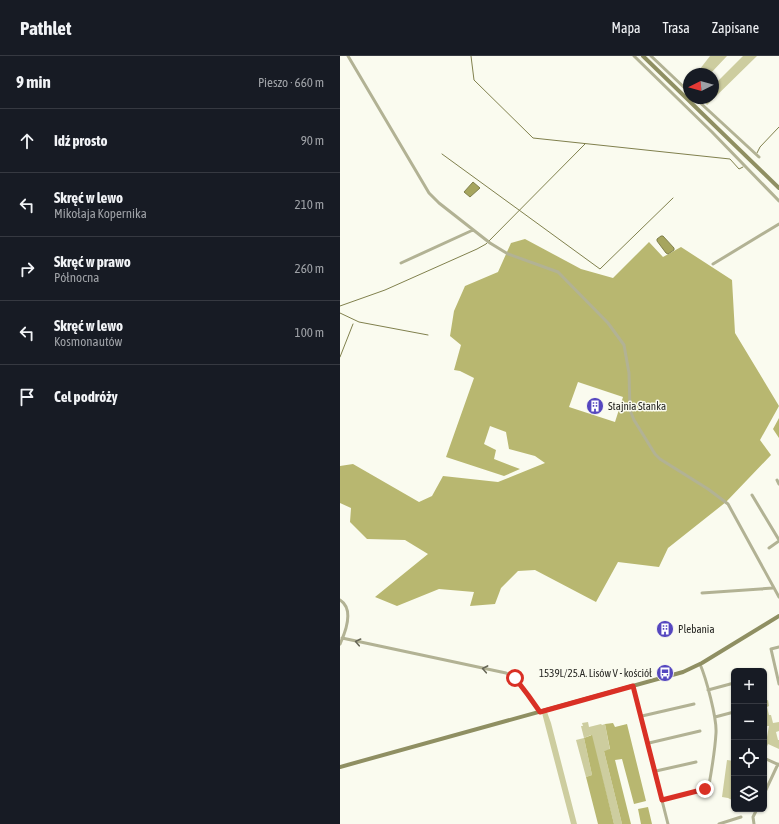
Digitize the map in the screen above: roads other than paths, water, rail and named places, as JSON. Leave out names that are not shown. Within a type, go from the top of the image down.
[{"type":"street","points":[[348,56],[429,192],[439,203],[490,243],[508,254],[558,272],[608,322],[624,345],[630,373],[630,410],[634,420],[655,454],[660,459],[708,489],[728,504],[779,597]]},
{"type":"street","points":[[634,56],[664,84],[779,202]]},
{"type":"street","points":[[643,56],[779,188]]},
{"type":"street","points":[[651,56],[683,86]]},
{"type":"street","points":[[701,104],[759,157]]},
{"type":"street","points":[[712,264],[779,224]]},
{"type":"street","points":[[401,263],[473,230]]},
{"type":"street","points":[[777,480],[779,484]]},
{"type":"street","points":[[752,494],[779,541],[769,548]]},
{"type":"street","points":[[702,593],[773,588]]},
{"type":"street","points":[[340,600],[346,605],[348,612],[340,644]]},
{"type":"street","points":[[340,767],[683,672],[700,664],[779,616]]},
{"type":"street","points":[[342,638],[506,673],[515,678],[540,712]]},
{"type":"street","points":[[779,647],[771,649],[779,684]]},
{"type":"street","points":[[662,800],[708,788],[709,785],[716,733],[715,717],[700,664]]},
{"type":"street","points":[[708,690],[731,684]]},
{"type":"street","points":[[633,686],[656,771],[668,824]]},
{"type":"street","points":[[642,716],[694,704]]},
{"type":"street","points":[[715,717],[731,713]]},
{"type":"street","points":[[649,744],[700,732]]},
{"type":"street","points":[[767,760],[778,765],[767,788]]},
{"type":"street","points":[[656,771],[696,762]]},
{"type":"street","points":[[754,824],[756,812]]},
{"type":"street","points":[[719,824],[741,817]]},
{"type":"waterway","points":[[471,56],[474,80],[533,138],[730,159],[739,169],[743,167]]},
{"type":"waterway","points":[[757,153],[760,147],[779,127]]},
{"type":"waterway","points":[[340,306],[385,290],[486,244],[585,144]]},
{"type":"waterway","points":[[442,154],[600,269],[673,198]]},
{"type":"waterway","points":[[340,313],[359,322],[428,335]]},
{"type":"waterway","points":[[340,357],[353,324]]},
{"type":"place","name":"Stajnia Stanka","points":[[595,406]]},
{"type":"place","name":"Plebania","points":[[665,629]]},
{"type":"place","name":"1539L/25.A. Lisów V - kościół","points":[[665,673]]}]
